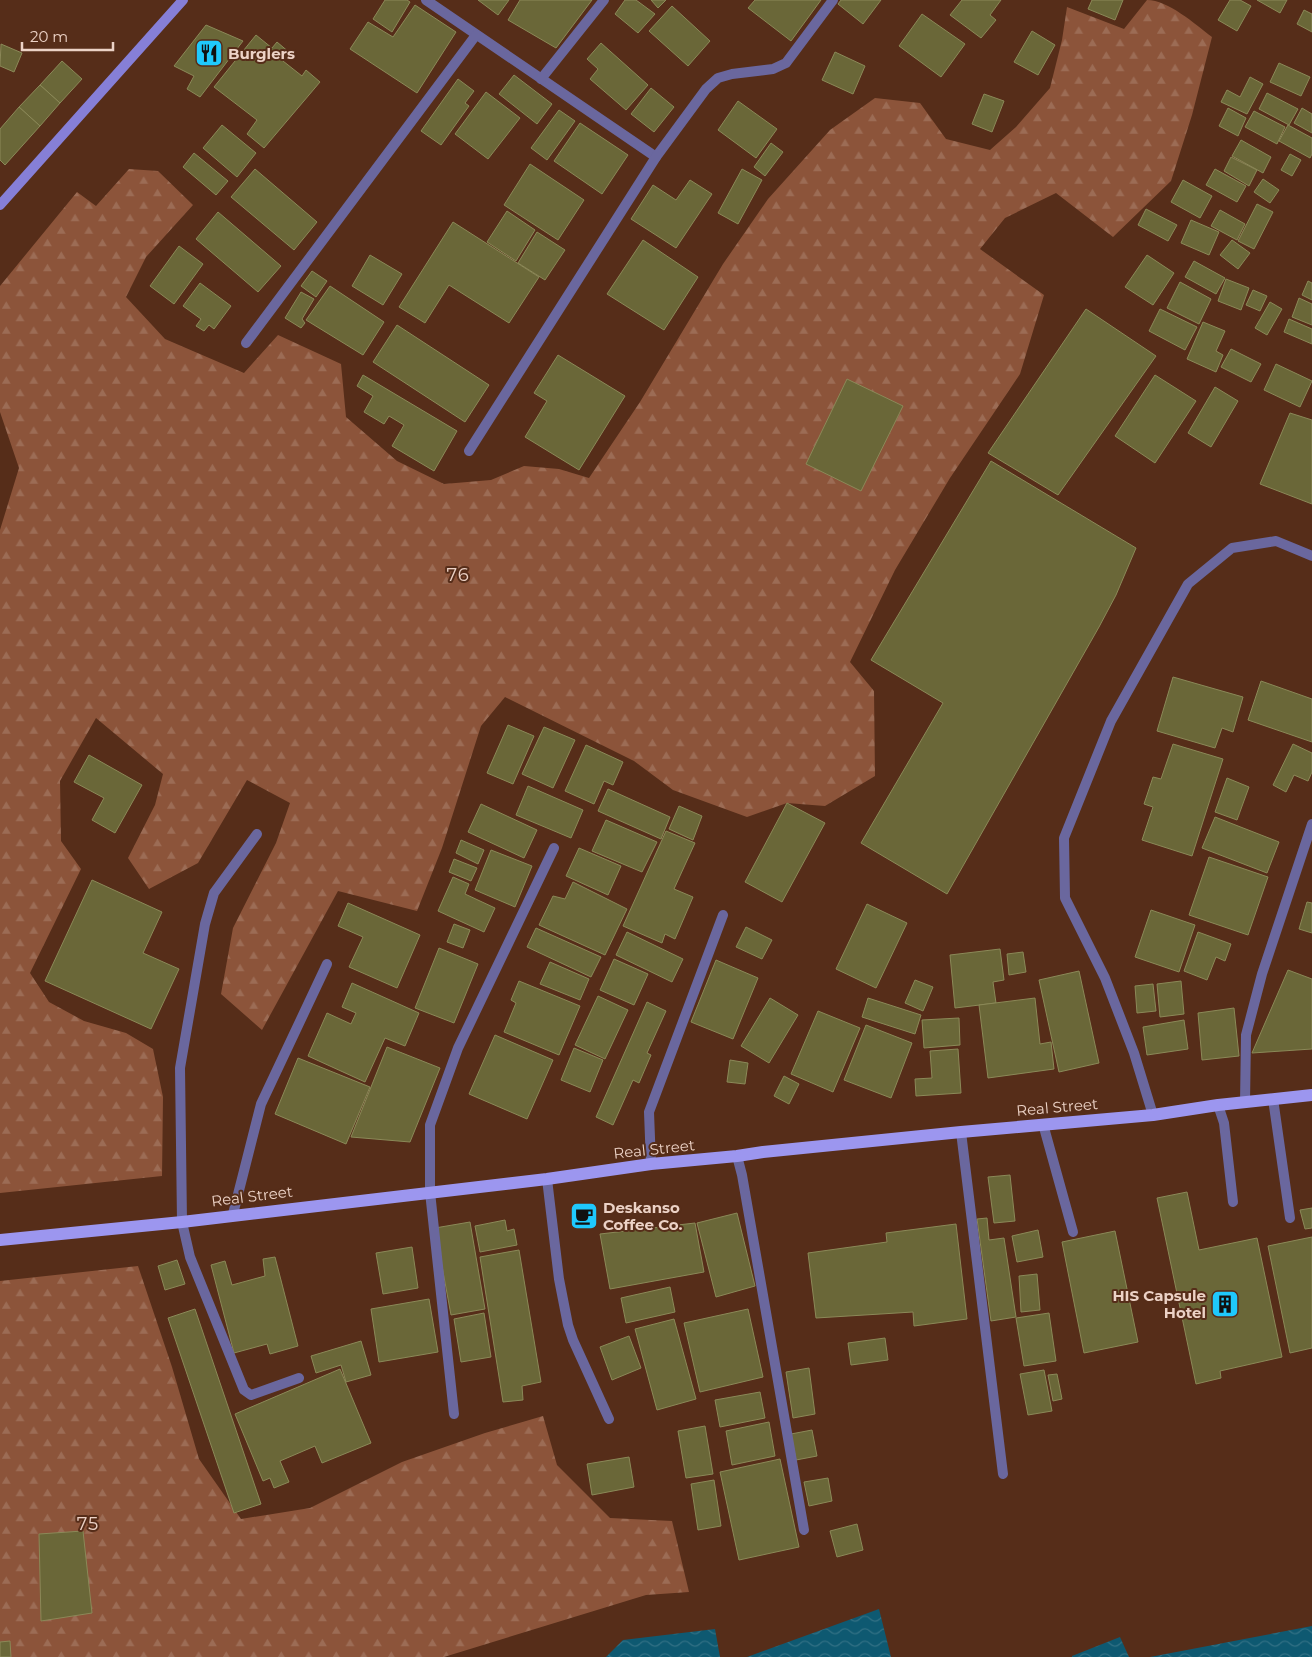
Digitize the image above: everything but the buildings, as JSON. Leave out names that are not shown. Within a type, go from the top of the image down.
[{"type":"main road","points":[[0,205],[183,0]]},
{"type":"main road","name":"Real Street","points":[[0,1240],[182,1222],[233,1214],[430,1192],[651,1164],[961,1132],[1153,1115],[1218,1105],[1312,1095]]},
{"type":"street","points":[[426,0],[656,157]]},
{"type":"street","points":[[541,79],[604,0]]},
{"type":"street","points":[[469,451],[656,157],[706,88],[718,78],[732,74],[772,69],[786,63],[834,0]]},
{"type":"street","points":[[246,343],[476,35]]},
{"type":"street","points":[[1153,1115],[1134,1053],[1105,978],[1065,898],[1064,838],[1111,721],[1188,584],[1232,548],[1276,541],[1312,556]]},
{"type":"street","points":[[1245,1103],[1246,1035],[1262,974],[1312,824]]},
{"type":"street","points":[[257,834],[214,894],[206,924],[180,1068],[182,1222],[190,1258],[244,1390],[251,1395],[300,1378]]},
{"type":"street","points":[[454,1414],[430,1209],[430,1125],[458,1048],[554,848]]},
{"type":"street","points":[[651,1164],[649,1112],[723,916]]},
{"type":"street","points":[[233,1214],[262,1104],[327,964]]},
{"type":"street","points":[[1273,1099],[1290,1218]]},
{"type":"street","points":[[1218,1105],[1224,1123],[1233,1202]]},
{"type":"street","points":[[1043,1124],[1073,1232]]},
{"type":"street","points":[[961,1132],[1002,1474]]},
{"type":"street","points":[[738,1156],[804,1530]]},
{"type":"street","points":[[547,1178],[559,1279],[568,1325],[609,1419]]},
{"type":"green space","points":[[1147,0],[1172,8],[1212,37],[1192,115],[1171,181],[1113,237],[1056,193],[1005,218],[980,249],[1044,295],[1020,374],[950,478],[895,570],[850,662],[874,691],[875,776],[825,806],[787,803],[747,817],[673,790],[634,761],[505,697],[481,726],[442,848],[417,911],[338,891],[262,1030],[221,994],[233,928],[276,843],[290,803],[247,780],[198,863],[149,889],[128,858],[155,805],[163,774],[96,718],[60,781],[61,841],[81,869],[30,973],[49,1002],[84,1021],[126,1033],[153,1049],[163,1097],[162,1176],[0,1193],[0,530],[19,468],[0,412],[0,286],[77,192],[96,206],[129,169],[158,171],[193,205],[146,257],[126,297],[165,339],[244,373],[278,335],[341,364],[346,417],[397,461],[444,484],[491,480],[524,466],[559,469],[589,478],[640,402],[723,264],[768,199],[830,130],[875,98],[920,103],[946,139],[990,150],[1016,127],[1050,88],[1062,40],[1067,7],[1124,29]]},
{"type":"green space","points":[[138,1266],[172,1367],[199,1459],[241,1519],[310,1508],[402,1462],[485,1433],[543,1416],[557,1465],[610,1518],[672,1521],[689,1592],[646,1595],[444,1657],[0,1657],[0,1281]]},
{"type":"water","points":[[879,1609],[891,1657],[747,1657]]},
{"type":"water","points":[[1312,1626],[1312,1657],[1150,1657]]},
{"type":"water","points":[[715,1629],[720,1657],[606,1657],[623,1640]]},
{"type":"water","points":[[1120,1637],[1129,1657],[1072,1657],[1072,1656]]},
{"type":"place","name":"Burglers","points":[[209,53]]},
{"type":"place","name":"Deskanso Coffee Co.","points":[[584,1216]]},
{"type":"place","name":"HIS Capsule Hotel","points":[[1225,1304]]},
{"type":"district","name":"76","points":[[458,575]]},
{"type":"district","name":"75","points":[[88,1524]]}]
